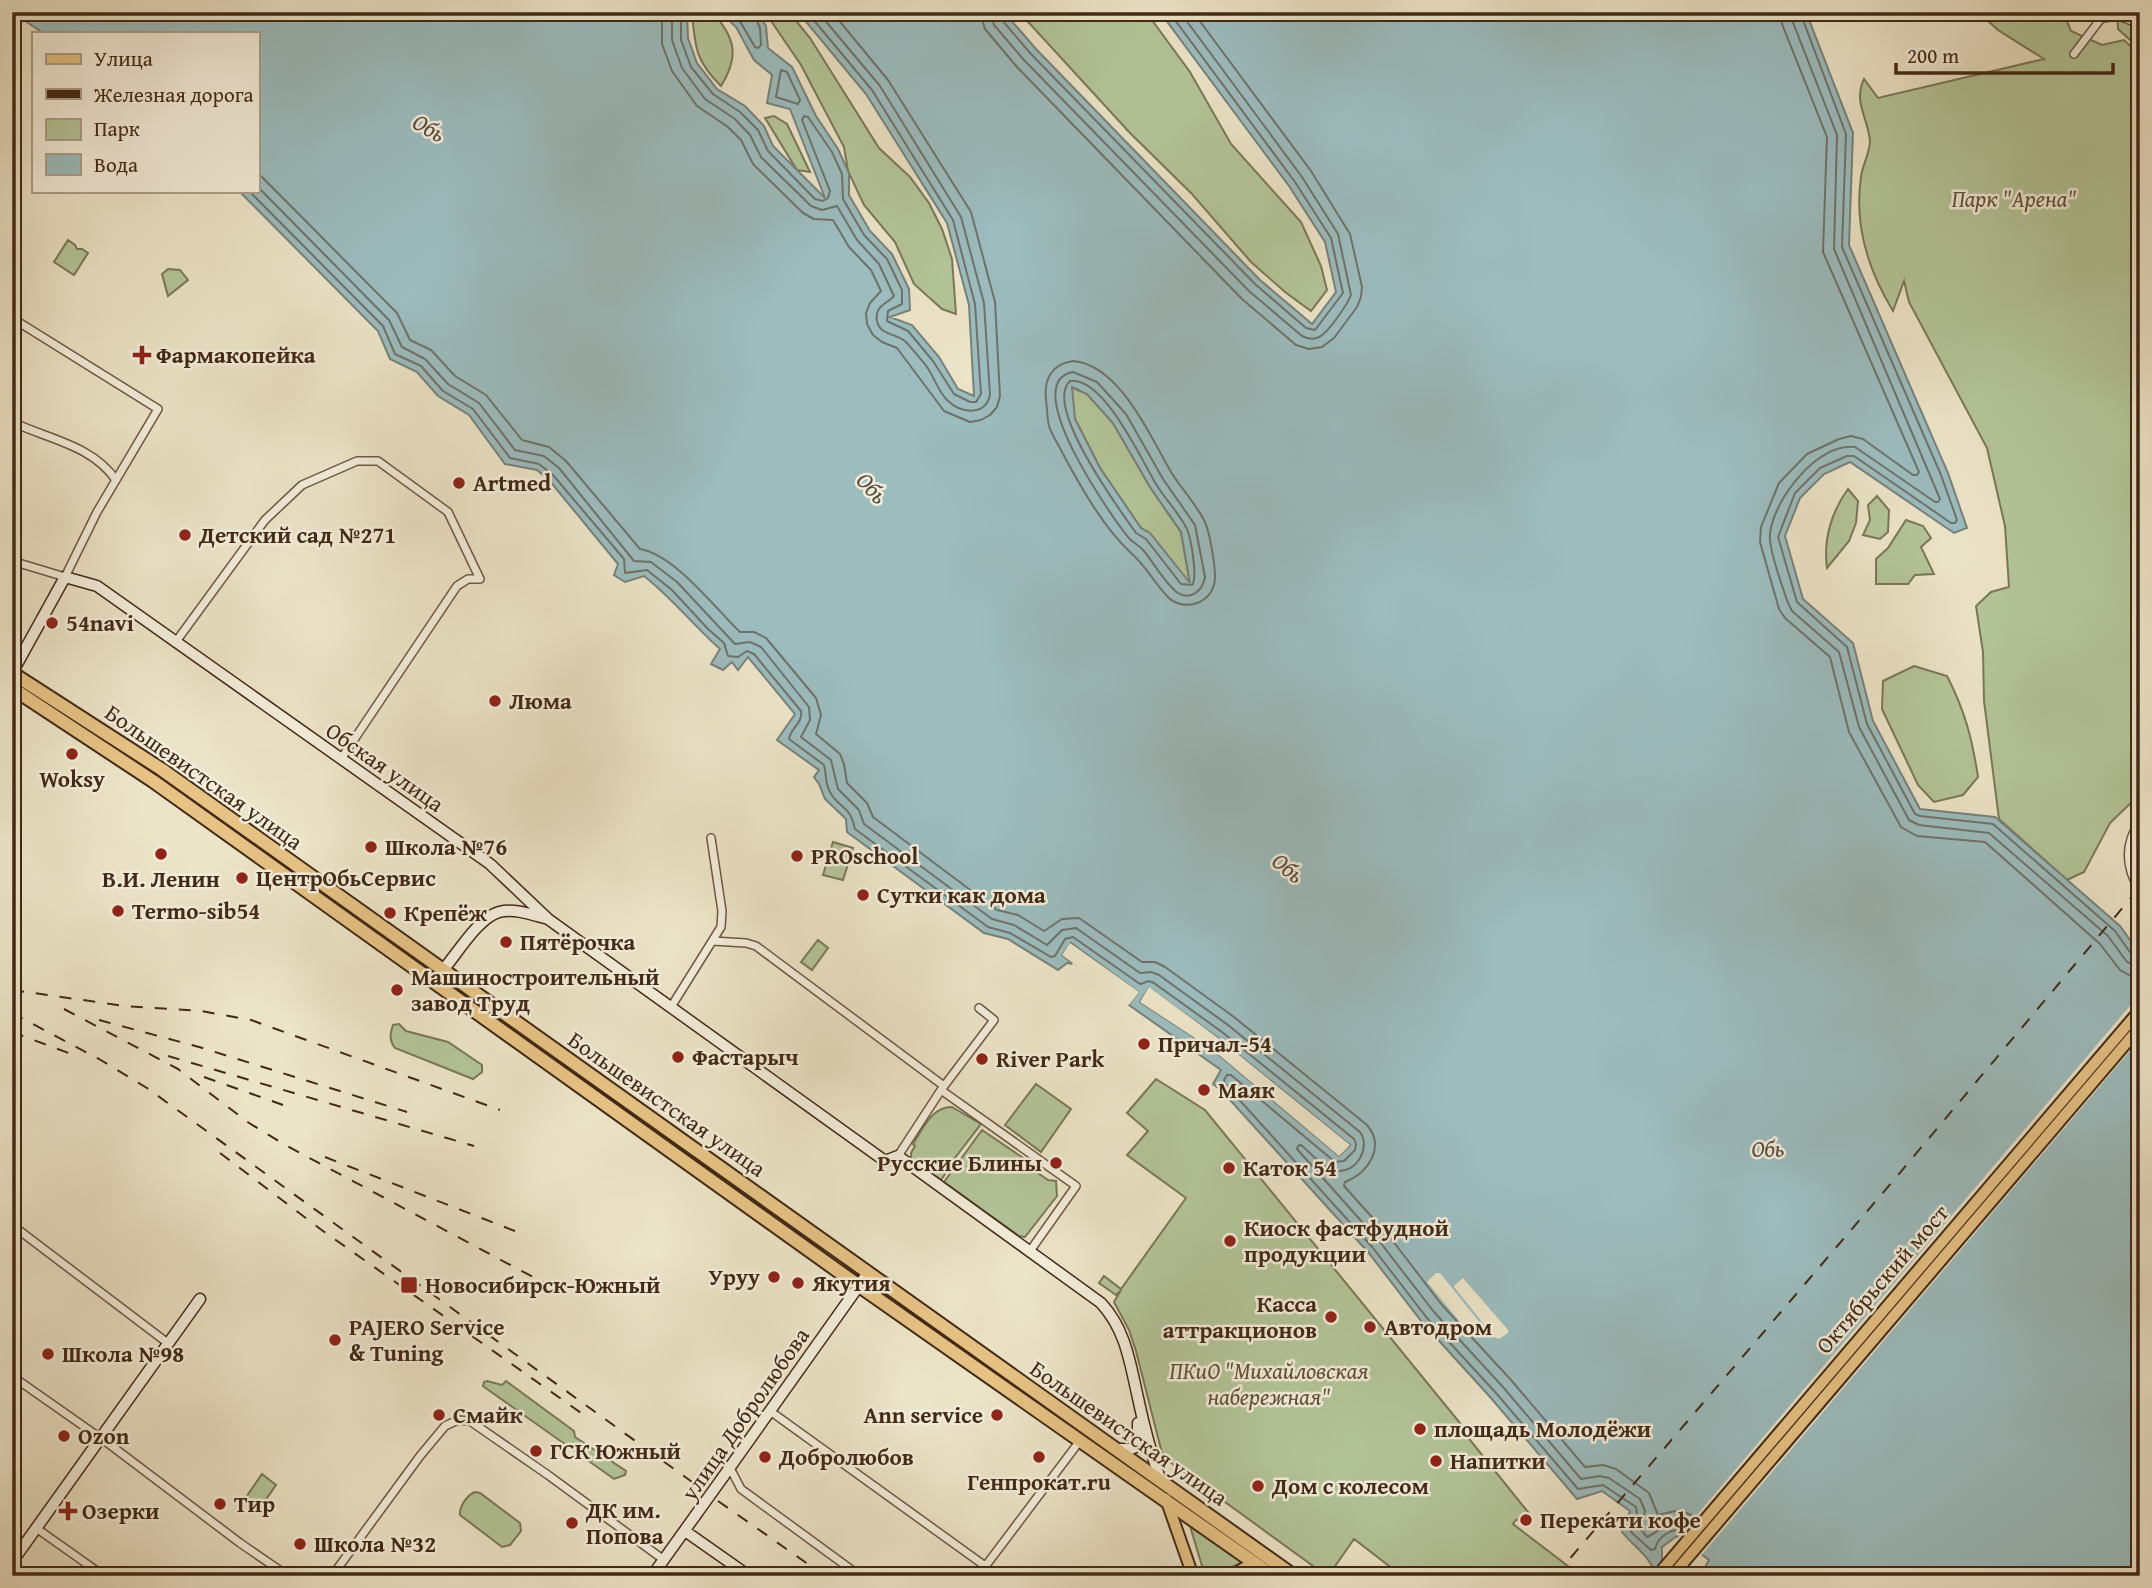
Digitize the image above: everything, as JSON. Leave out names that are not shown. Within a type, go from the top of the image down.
[{"type":"highway","name":"Большевистская улица","points":[[12,673],[160,769],[1294,1576]]},
{"type":"highway","name":"Большевистская улица","points":[[12,688],[153,781],[1079,1442],[1273,1576]]},
{"type":"main road","name":"Октябрьский мост","points":[[1657,1576],[2140,1010]]},
{"type":"main road","name":"Октябрьский мост","points":[[1672,1576],[2140,1027]]},
{"type":"main road","points":[[1161,1482],[1193,1576]]},
{"type":"main road","points":[[1231,1576],[1244,1569],[1260,1566]]},
{"type":"street","points":[[2074,54],[2105,14],[2115,12]]},
{"type":"street","points":[[2124,12],[2140,27]]},
{"type":"street","points":[[2105,14],[2132,21]]},
{"type":"street","points":[[12,318],[158,409],[116,480],[12,673]]},
{"type":"street","points":[[12,422],[85,450],[107,467],[116,480]]},
{"type":"street","points":[[175,643],[265,520],[302,485],[321,475],[367,459],[378,461],[421,491],[452,517],[480,579],[468,579],[457,586],[341,759]]},
{"type":"street","name":"Обская улица","points":[[12,561],[97,586],[490,864],[548,919],[886,1161],[898,1156]]},
{"type":"street","points":[[2140,821],[2128,846],[2130,871],[2140,891]]},
{"type":"street","points":[[2140,834],[2134,860],[2140,878]]},
{"type":"street","points":[[671,1007],[721,927],[722,911],[711,838]]},
{"type":"street","points":[[443,970],[487,918],[499,912],[513,911],[548,919]]},
{"type":"street","points":[[713,941],[756,946],[1076,1186],[1030,1251]]},
{"type":"street","points":[[979,1008],[994,1020],[942,1088],[898,1156],[1087,1292],[1112,1316],[1124,1338],[1151,1456],[1161,1482]]},
{"type":"street","points":[[12,1224],[169,1344]]},
{"type":"street","name":"улица Добролюбова","points":[[652,1576],[868,1273]]},
{"type":"street","points":[[12,1562],[200,1299]]},
{"type":"street","points":[[1114,1449],[1131,1450],[1138,1446],[1139,1442],[1130,1360]]},
{"type":"street","points":[[12,1376],[288,1576]]},
{"type":"street","points":[[770,1411],[999,1576]]},
{"type":"street","points":[[332,1576],[420,1456],[445,1426],[458,1420],[470,1421],[664,1560]]},
{"type":"street","points":[[978,1576],[1079,1442]]},
{"type":"street","points":[[727,1472],[741,1489],[860,1576]]},
{"type":"street","points":[[36,1528],[104,1576]]},
{"type":"street","points":[[685,1531],[749,1576]]},
{"type":"green space","points":[[692,12],[712,12],[730,38],[733,56],[721,86],[701,60],[694,35]]},
{"type":"green space","points":[[765,12],[789,12],[810,38],[879,148],[910,177],[929,203],[942,229],[952,259],[956,314],[942,309],[914,284],[895,242],[864,205],[848,171],[844,147],[801,65]]},
{"type":"green space","points":[[1019,12],[1146,12],[1190,72],[1231,144],[1301,222],[1321,266],[1327,290],[1311,311],[1251,262],[1192,194],[1130,133]]},
{"type":"green space","name":"Парк \"Арена\"","points":[[1978,12],[2063,12],[2071,31],[2102,45],[2124,40],[2140,55],[2140,794],[2110,823],[2084,872],[2067,880],[1999,819],[1984,701],[1983,652],[1976,606],[1991,592],[2009,587],[2005,526],[1987,448],[1909,302],[1904,281],[1893,311],[1876,280],[1861,230],[1859,195],[1870,141],[1860,95],[1864,79],[1878,98],[2044,59],[1998,30]]},
{"type":"green space","points":[[2117,12],[2140,12],[2140,49],[2118,29]]},
{"type":"green space","points":[[774,116],[787,124],[810,172],[797,170],[765,118]]},
{"type":"green space","points":[[68,240],[77,249],[88,253],[74,275],[54,262]]},
{"type":"green space","points":[[168,269],[180,270],[188,280],[168,296],[162,274]]},
{"type":"green space","points":[[1071,387],[1087,394],[1113,423],[1150,487],[1181,532],[1190,584],[1150,534],[1141,528],[1100,468],[1075,419]]},
{"type":"green space","points":[[1848,489],[1858,501],[1856,523],[1849,541],[1827,568],[1826,547],[1830,526]]},
{"type":"green space","points":[[1877,496],[1889,510],[1888,532],[1880,539],[1863,535],[1870,520],[1868,505]]},
{"type":"green space","points":[[1906,520],[1923,526],[1931,538],[1921,547],[1934,574],[1915,575],[1908,584],[1876,584],[1876,559],[1888,548]]},
{"type":"green space","points":[[1914,666],[1947,676],[1959,701],[1978,777],[1963,795],[1934,802],[1918,785],[1882,709],[1883,681]]},
{"type":"green space","points":[[833,842],[853,848],[843,880],[823,875]]},
{"type":"green space","points":[[818,940],[828,948],[812,970],[801,962]]},
{"type":"green space","points":[[399,1024],[406,1031],[448,1042],[482,1065],[482,1072],[473,1079],[395,1048],[391,1031],[393,1025]]},
{"type":"green space","name":"ПКиО \"Михайловская набережная\"","points":[[1156,1079],[1205,1110],[1464,1428],[1462,1430],[1532,1517],[1529,1520],[1524,1516],[1513,1524],[1581,1576],[1402,1576],[1354,1539],[1331,1572],[1320,1571],[1163,1457],[1136,1351],[1129,1330],[1114,1302],[1121,1290],[1116,1295],[1099,1283],[1104,1276],[1121,1289],[1186,1198],[1127,1155],[1148,1131],[1127,1113]]},
{"type":"green space","points":[[1036,1084],[1071,1109],[1041,1152],[1005,1125]]},
{"type":"green space","points":[[952,1107],[981,1124],[941,1180],[911,1159],[911,1153],[915,1146],[913,1144],[928,1120],[938,1111]]},
{"type":"green space","points":[[982,1130],[1035,1166],[1035,1171],[1048,1180],[1056,1181],[1057,1196],[1025,1237],[1019,1236],[944,1182]]},
{"type":"green space","points":[[487,1381],[502,1385],[506,1381],[574,1431],[575,1437],[626,1471],[625,1475],[614,1479],[483,1386]]},
{"type":"green space","points":[[262,1474],[276,1485],[258,1511],[244,1500]]},
{"type":"green space","points":[[475,1492],[520,1523],[521,1531],[510,1545],[502,1547],[460,1515],[464,1502]]},
{"type":"green space","points":[[1190,1526],[1243,1563],[1216,1575],[1205,1576]]},
{"type":"water","name":"Обь","points":[[12,12],[687,12],[688,38],[697,63],[717,89],[745,106],[764,126],[773,146],[825,198],[790,109],[767,103],[772,75],[754,60],[736,27],[720,12],[758,12],[766,26],[768,48],[792,67],[849,173],[849,195],[870,231],[892,254],[909,289],[910,310],[890,317],[912,325],[939,357],[958,389],[974,396],[969,305],[947,223],[866,94],[798,12],[1004,12],[1036,49],[1260,280],[1312,324],[1336,292],[1325,242],[1289,186],[1160,12],[1806,12],[1853,133],[1849,245],[1948,473],[1967,528],[1954,533],[1850,462],[1824,474],[1800,498],[1785,536],[1803,599],[1853,643],[1873,721],[1920,809],[1995,817],[2120,926],[2140,954],[2140,1576],[1700,1576],[1709,1560],[1677,1536],[1662,1547],[1662,1562],[1655,1573],[1645,1556],[1622,1532],[1630,1511],[1602,1491],[1577,1499],[1422,1322],[1368,1252],[1213,1084],[1221,1070],[1129,1005],[1138,992],[1071,943],[1062,955],[1073,964],[1067,963],[1058,970],[1008,939],[984,933],[847,832],[846,819],[825,799],[814,777],[819,770],[777,740],[795,714],[748,657],[738,670],[732,662],[723,670],[711,664],[720,649],[664,593],[644,576],[625,582],[614,575],[618,564],[549,480],[537,470],[505,464],[469,415],[438,396],[417,372],[390,359],[378,331],[240,192],[259,192],[259,32],[42,32]],"holes":[[[1072,387],[1087,394],[1113,423],[1150,487],[1181,532],[1190,583],[1150,533],[1141,528],[1100,468],[1075,419]],[[1149,988],[1218,1038],[1350,1145],[1339,1156],[1212,1049],[1140,1002]]]},
{"type":"pier","points":[[1070,943],[1139,992],[1129,1005],[1126,1003],[1134,993],[1071,948],[1066,954],[1077,964],[1071,967],[1073,963],[1062,955]]},
{"type":"pier","points":[[1149,987],[1218,1038],[1350,1145],[1339,1156],[1212,1049],[1140,1002]],"holes":[[[1150,992],[1216,1040],[1345,1145],[1339,1151],[1214,1046],[1145,1001]]]},
{"type":"pier","points":[[2140,994],[2140,1039],[1700,1557],[1677,1540],[1673,1543]]},
{"type":"pier","points":[[1436,1273],[1440,1273],[1481,1324],[1473,1333],[1470,1334],[1427,1282]]},
{"type":"pier","points":[[1463,1278],[1508,1333],[1499,1339],[1494,1337],[1455,1288]]},
{"type":"railway","points":[[1555,1576],[2140,887]]},
{"type":"railway","points":[[12,990],[125,1006],[201,1011],[251,1020],[500,1110]]},
{"type":"railway","points":[[64,1009],[178,1069],[249,1123],[287,1146],[563,1293]]},
{"type":"railway","points":[[12,1013],[147,1088],[699,1487]]},
{"type":"railway","points":[[99,1020],[199,1047],[407,1112]]},
{"type":"railway","points":[[12,1032],[74,1055]]},
{"type":"railway","points":[[168,1056],[474,1146]]},
{"type":"railway","points":[[204,1077],[283,1105]]},
{"type":"railway","points":[[220,1153],[323,1231],[584,1415]]},
{"type":"railway","points":[[325,1157],[520,1233]]},
{"type":"railway","points":[[718,1501],[825,1576]]},
{"type":"place","name":"Фармакопейка","points":[[142,355]]},
{"type":"place","name":"Artmed","points":[[459,483]]},
{"type":"place","name":"Детский сад №271","points":[[185,535]]},
{"type":"place","name":"54navi","points":[[52,623]]},
{"type":"place","name":"Люма","points":[[495,701]]},
{"type":"place","name":"Woksy","points":[[72,754]]},
{"type":"place","name":"Школа №76","points":[[371,847]]},
{"type":"place","name":"В.И. Ленин","points":[[161,854]]},
{"type":"place","name":"PROschool","points":[[797,856]]},
{"type":"place","name":"ЦентрОбьСервис","points":[[242,878]]},
{"type":"place","name":"Сутки как дома","points":[[863,895]]},
{"type":"place","name":"Termo-sib54","points":[[118,911]]},
{"type":"place","name":"Крепёж","points":[[390,913]]},
{"type":"place","name":"Пятёрочка","points":[[506,942]]},
{"type":"place","name":"Машиностроительный завод Труд","points":[[397,990]]},
{"type":"place","name":"Причал-54","points":[[1144,1044]]},
{"type":"place","name":"Фастарыч","points":[[678,1057]]},
{"type":"place","name":"River Park","points":[[982,1059]]},
{"type":"place","name":"Маяк","points":[[1204,1090]]},
{"type":"place","name":"Русские Блины","points":[[1056,1163]]},
{"type":"place","name":"Каток 54","points":[[1229,1168]]},
{"type":"place","name":"Киоск фастфудной продукции","points":[[1230,1241]]},
{"type":"place","name":"Уруу","points":[[774,1277]]},
{"type":"place","name":"Якутия","points":[[798,1283]]},
{"type":"place","name":"Новосибирск-Южный","points":[[409,1285]]},
{"type":"place","name":"Касса аттракционов","points":[[1331,1317]]},
{"type":"place","name":"Автодром","points":[[1370,1327]]},
{"type":"place","name":"PAJERO Service & Tuning","points":[[335,1340]]},
{"type":"place","name":"Школа №98","points":[[48,1354]]},
{"type":"place","name":"Смайк","points":[[439,1415]]},
{"type":"place","name":"Ann service","points":[[997,1415]]},
{"type":"place","name":"площадь Молодёжи","points":[[1420,1429]]},
{"type":"place","name":"Ozon","points":[[64,1436]]},
{"type":"place","name":"ГСК Южный","points":[[536,1451]]},
{"type":"place","name":"Добролюбов","points":[[765,1457]]},
{"type":"place","name":"Генпрокат.ru","points":[[1039,1457]]},
{"type":"place","name":"Напитки","points":[[1436,1461]]},
{"type":"place","name":"Дом с колесом","points":[[1258,1486]]},
{"type":"place","name":"Тир","points":[[220,1504]]},
{"type":"place","name":"Озерки","points":[[68,1511]]},
{"type":"place","name":"Перекати кофе","points":[[1526,1520]]},
{"type":"place","name":"ДК им. Попова","points":[[572,1523]]},
{"type":"place","name":"Школа №32","points":[[300,1544]]}]
